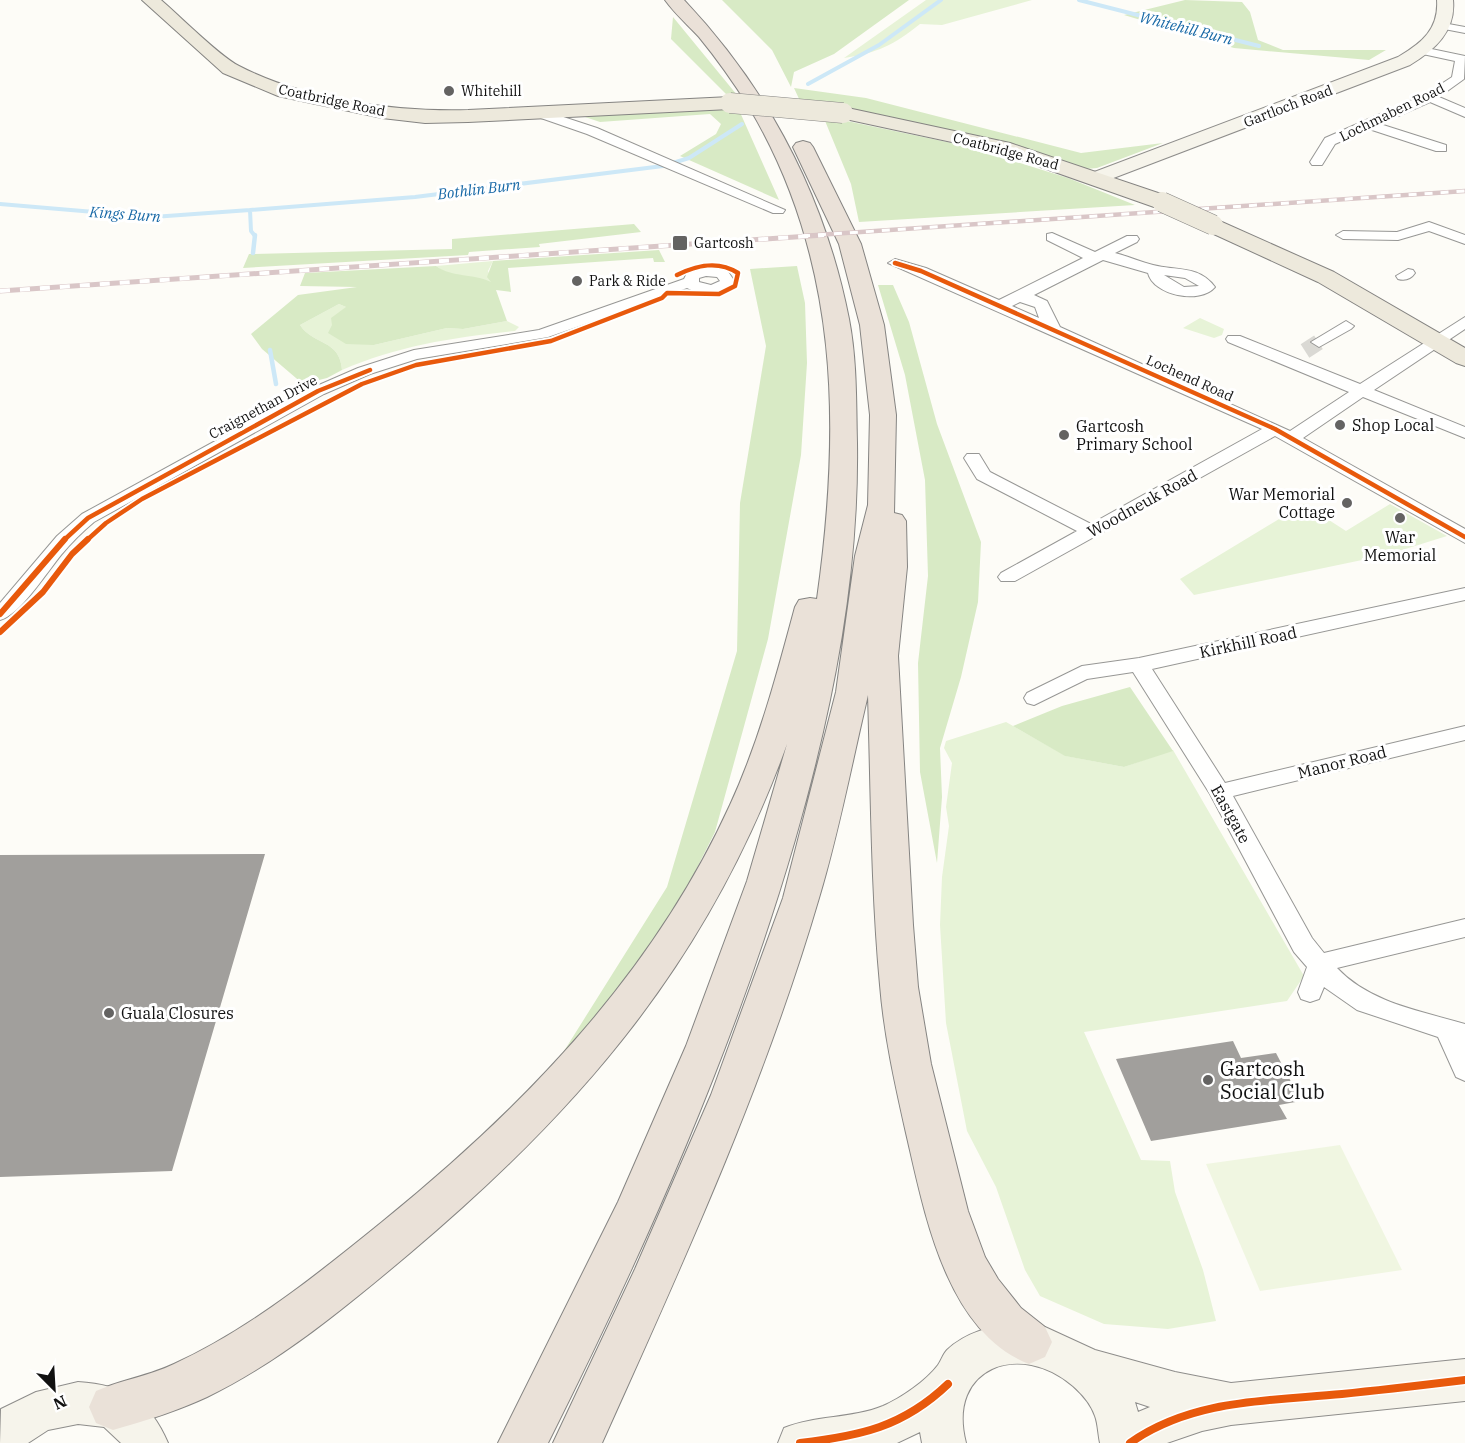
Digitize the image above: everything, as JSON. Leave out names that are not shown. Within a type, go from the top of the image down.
[{"type":"highway","points":[[522,1443],[573,1345],[632,1220],[701,1058],[772,862],[819,680],[832,608],[845,470],[842,374],[838,322],[820,245],[796,176],[747,87],[724,55],[674,0]]},
{"type":"highway","points":[[693,0],[742,54],[766,85],[818,174],[850,244],[872,326],[891,450],[892,567],[882,656],[898,987],[924,1128],[950,1222],[966,1266],[982,1294],[1005,1323],[1029,1342]]},
{"type":"highway","points":[[138,1431],[159,1394],[201,1376],[290,1318],[406,1230],[507,1141],[563,1084],[609,1031],[675,942],[722,862],[736,833],[756,788],[789,695],[820,558],[842,374]]},
{"type":"highway","points":[[577,1443],[654,1278],[732,1095],[801,898],[852,692],[870,556],[882,505],[884,415]]},
{"type":"main road","name":"Coatbridge Road","points":[[151,0],[230,69],[285,92],[382,112],[425,117],[542,114],[658,105],[730,103],[843,113],[1003,147],[1162,202],[1213,225],[1326,277],[1465,358]]},
{"type":"main road","points":[[1443,26],[1447,9],[1445,0]]},
{"type":"main road","name":"Gartloch Road","points":[[1096,178],[1382,70],[1422,51],[1434,40],[1443,26]]},
{"type":"main road","points":[[813,1442],[902,1421],[918,1412],[948,1384],[962,1365],[981,1351],[1004,1343],[1029,1342],[1051,1347],[1071,1356],[1089,1370],[1112,1398],[1119,1416],[1122,1443]]},
{"type":"main road","points":[[1089,1370],[1175,1393],[1233,1402]]},
{"type":"main road","points":[[1130,1443],[1150,1429],[1233,1402],[1465,1380]]},
{"type":"main road","points":[[944,1443],[941,1433],[940,1407],[948,1384]]},
{"type":"main road","points":[[2,1435],[32,1414],[60,1404],[88,1401],[138,1431]]},
{"type":"main road","points":[[813,1442],[892,1443]]},
{"type":"street","points":[[1443,26],[1465,30]]},
{"type":"street","points":[[1422,51],[1463,60]]},
{"type":"street","name":"Lochmaben Road","points":[[1317,162],[1330,141],[1430,97],[1458,79],[1463,60]]},
{"type":"street","points":[[1430,97],[1465,113]]},
{"type":"street","name":"Coatbridge Road","points":[[542,114],[592,131],[778,210]]},
{"type":"street","points":[[1366,124],[1441,148]]},
{"type":"street","points":[[1342,235],[1398,236],[1429,226],[1465,240]]},
{"type":"street","points":[[1052,237],[1096,256],[1118,256],[1156,270]]},
{"type":"street","points":[[998,307],[1132,239]]},
{"type":"street","name":"Lochend Road","points":[[895,263],[921,271],[1292,437],[1465,537]]},
{"type":"street","name":"Craignethan Drive","points":[[0,614],[17,598],[58,544],[88,518],[318,391],[414,355],[542,334],[690,282]]},
{"type":"street","points":[[1016,297],[1029,298],[1042,304],[1048,323],[1056,332]]},
{"type":"street","points":[[1292,437],[1465,322]]},
{"type":"street","points":[[1290,361],[1346,326]]},
{"type":"street","points":[[1234,339],[1465,433]]},
{"type":"street","name":"Woodneuk Road","points":[[1008,577],[1275,429]]},
{"type":"street","points":[[973,458],[983,475],[1092,531]]},
{"type":"street","name":"Kirkhill Road","points":[[1034,698],[1082,673],[1138,665],[1465,594]]},
{"type":"street","name":"Eastgate","points":[[1138,665],[1220,792],[1303,945],[1320,966],[1341,988],[1364,1001],[1456,1032]]},
{"type":"street","name":"Manor Road","points":[[1220,792],[1465,733]]},
{"type":"street","points":[[1310,992],[1320,966],[1337,957],[1465,928]]},
{"type":"street","points":[[1456,1032],[1456,1054],[1465,1070]]},
{"type":"green space","points":[[722,0],[909,0],[834,54],[794,72],[791,87],[772,50]]},
{"type":"green space","points":[[926,0],[1032,0],[942,25],[920,24],[885,47],[866,54],[844,58]]},
{"type":"green space","points":[[1185,0],[1242,2],[1250,12],[1258,40],[1283,50],[1386,50],[1369,60],[1234,48],[1124,15]]},
{"type":"green space","points":[[673,17],[737,95],[727,95],[671,39]]},
{"type":"green space","points":[[794,88],[866,98],[1081,153],[1163,143],[1097,168],[1086,169],[995,140],[800,101]]},
{"type":"green space","points":[[708,109],[739,110],[779,200],[680,156],[716,134],[721,124],[710,114],[600,122],[579,115]]},
{"type":"green space","points":[[823,116],[966,146],[1068,178],[1135,205],[859,222],[851,184]]},
{"type":"green space","points":[[634,224],[641,232],[539,244],[540,247],[469,252],[468,255],[243,268],[249,254],[452,249],[452,239]]},
{"type":"green space","points":[[659,250],[665,262],[654,262],[653,258],[508,268],[511,292],[496,290],[507,321],[463,329],[447,328],[374,345],[346,344],[328,333],[332,325],[331,318],[346,307],[339,304],[300,325],[312,337],[337,353],[342,370],[327,378],[303,384],[262,349],[251,334],[298,295],[357,287],[300,286],[305,273],[436,266],[449,272],[491,282],[487,277],[493,261]]},
{"type":"green space","points":[[493,261],[488,271],[493,283],[447,273],[436,266]]},
{"type":"green space","points":[[797,266],[805,303],[807,363],[801,455],[768,639],[715,832],[633,995],[559,1059],[667,887],[737,651],[740,503],[766,346],[750,269]]},
{"type":"green space","points":[[878,285],[893,285],[909,322],[937,424],[981,542],[978,602],[961,677],[940,748],[942,797],[937,863],[920,772],[918,663],[928,576],[925,480],[905,375]]},
{"type":"green space","points":[[339,304],[346,307],[374,345],[447,328],[463,329],[507,321],[519,327],[515,331],[470,336],[405,349],[342,370],[337,353],[312,337],[300,325]]},
{"type":"green space","points":[[1200,318],[1224,329],[1222,335],[1214,338],[1183,328]]},
{"type":"green space","points":[[1304,504],[1346,531],[1390,504],[1447,536],[1386,555],[1194,595],[1180,579]]},
{"type":"green space","points":[[1130,687],[1173,751],[1124,767],[1065,756],[1013,726],[1062,706]]},
{"type":"green space","points":[[1006,722],[1066,756],[1124,767],[1173,750],[1304,976],[1287,1001],[1084,1032],[1141,1160],[1170,1161],[1175,1192],[1203,1270],[1216,1321],[1168,1329],[1104,1324],[1040,1296],[1025,1270],[996,1187],[967,1131],[946,1023],[940,925],[942,877],[949,826],[946,807],[952,763],[944,748],[946,741]]},
{"type":"green space","points":[[1340,1145],[1402,1270],[1260,1291],[1206,1164]]},
{"type":"building","name":"Guala Closures","points":[[265,854],[172,1171],[0,1177],[0,855]]},
{"type":"building","name":"Gartcosh Social Club","points":[[1233,1041],[1241,1058],[1276,1053],[1301,1101],[1279,1105],[1287,1119],[1151,1141],[1116,1059]]},
{"type":"waterway","name":"Bothlin Burn","points":[[808,84],[879,45],[941,0]]},
{"type":"waterway","name":"Whitehill Burn","points":[[1079,0],[1259,46]]},
{"type":"waterway","name":"Bothlin Burn","points":[[250,210],[415,197],[663,166],[689,158],[742,124]]},
{"type":"waterway","name":"Kings Burn","points":[[0,204],[153,217],[250,210]]},
{"type":"waterway","name":"Bothlin Burn","points":[[250,210],[251,231],[255,236]]},
{"type":"waterway","name":"Bothlin Burn","points":[[253,253],[255,236]]},
{"type":"waterway","name":"Bothlin Burn","points":[[270,350],[276,384]]},
{"type":"tunnel","points":[[1305,351],[1319,342]]},
{"type":"railway","points":[[802,236],[1465,191]]},
{"type":"railway","points":[[0,291],[824,235]]},
{"type":"cycle path","points":[[895,263],[921,271],[1275,429],[1465,537]]},
{"type":"cycle path","points":[[0,632],[43,592],[72,554],[106,523],[142,499],[336,396],[416,365],[551,341],[662,298],[667,293],[719,294],[735,286],[738,273],[724,266],[708,265],[692,268],[677,275]]},
{"type":"cycle path","points":[[0,614],[53,552],[88,518],[318,391],[370,370]]},
{"type":"cycle path","points":[[1130,1443],[1150,1429],[1175,1418],[1231,1404],[1465,1380]]},
{"type":"cycle path","points":[[800,1443],[862,1434],[898,1421],[932,1399],[948,1384]]},
{"type":"place","name":"Whitehill","points":[[449,91]]},
{"type":"place","name":"Gartcosh","points":[[680,243]]},
{"type":"place","name":"Park & Ride","points":[[577,281]]},
{"type":"place","name":"Shop Local","points":[[1340,425]]},
{"type":"place","name":"Gartcosh Primary School","points":[[1064,435]]},
{"type":"place","name":"War Memorial Cottage","points":[[1347,503]]},
{"type":"place","name":"War Memorial","points":[[1400,518]]},
{"type":"place","name":"Guala Closures","points":[[109,1013]]},
{"type":"place","name":"Gartcosh Social Club","points":[[1208,1080]]}]
